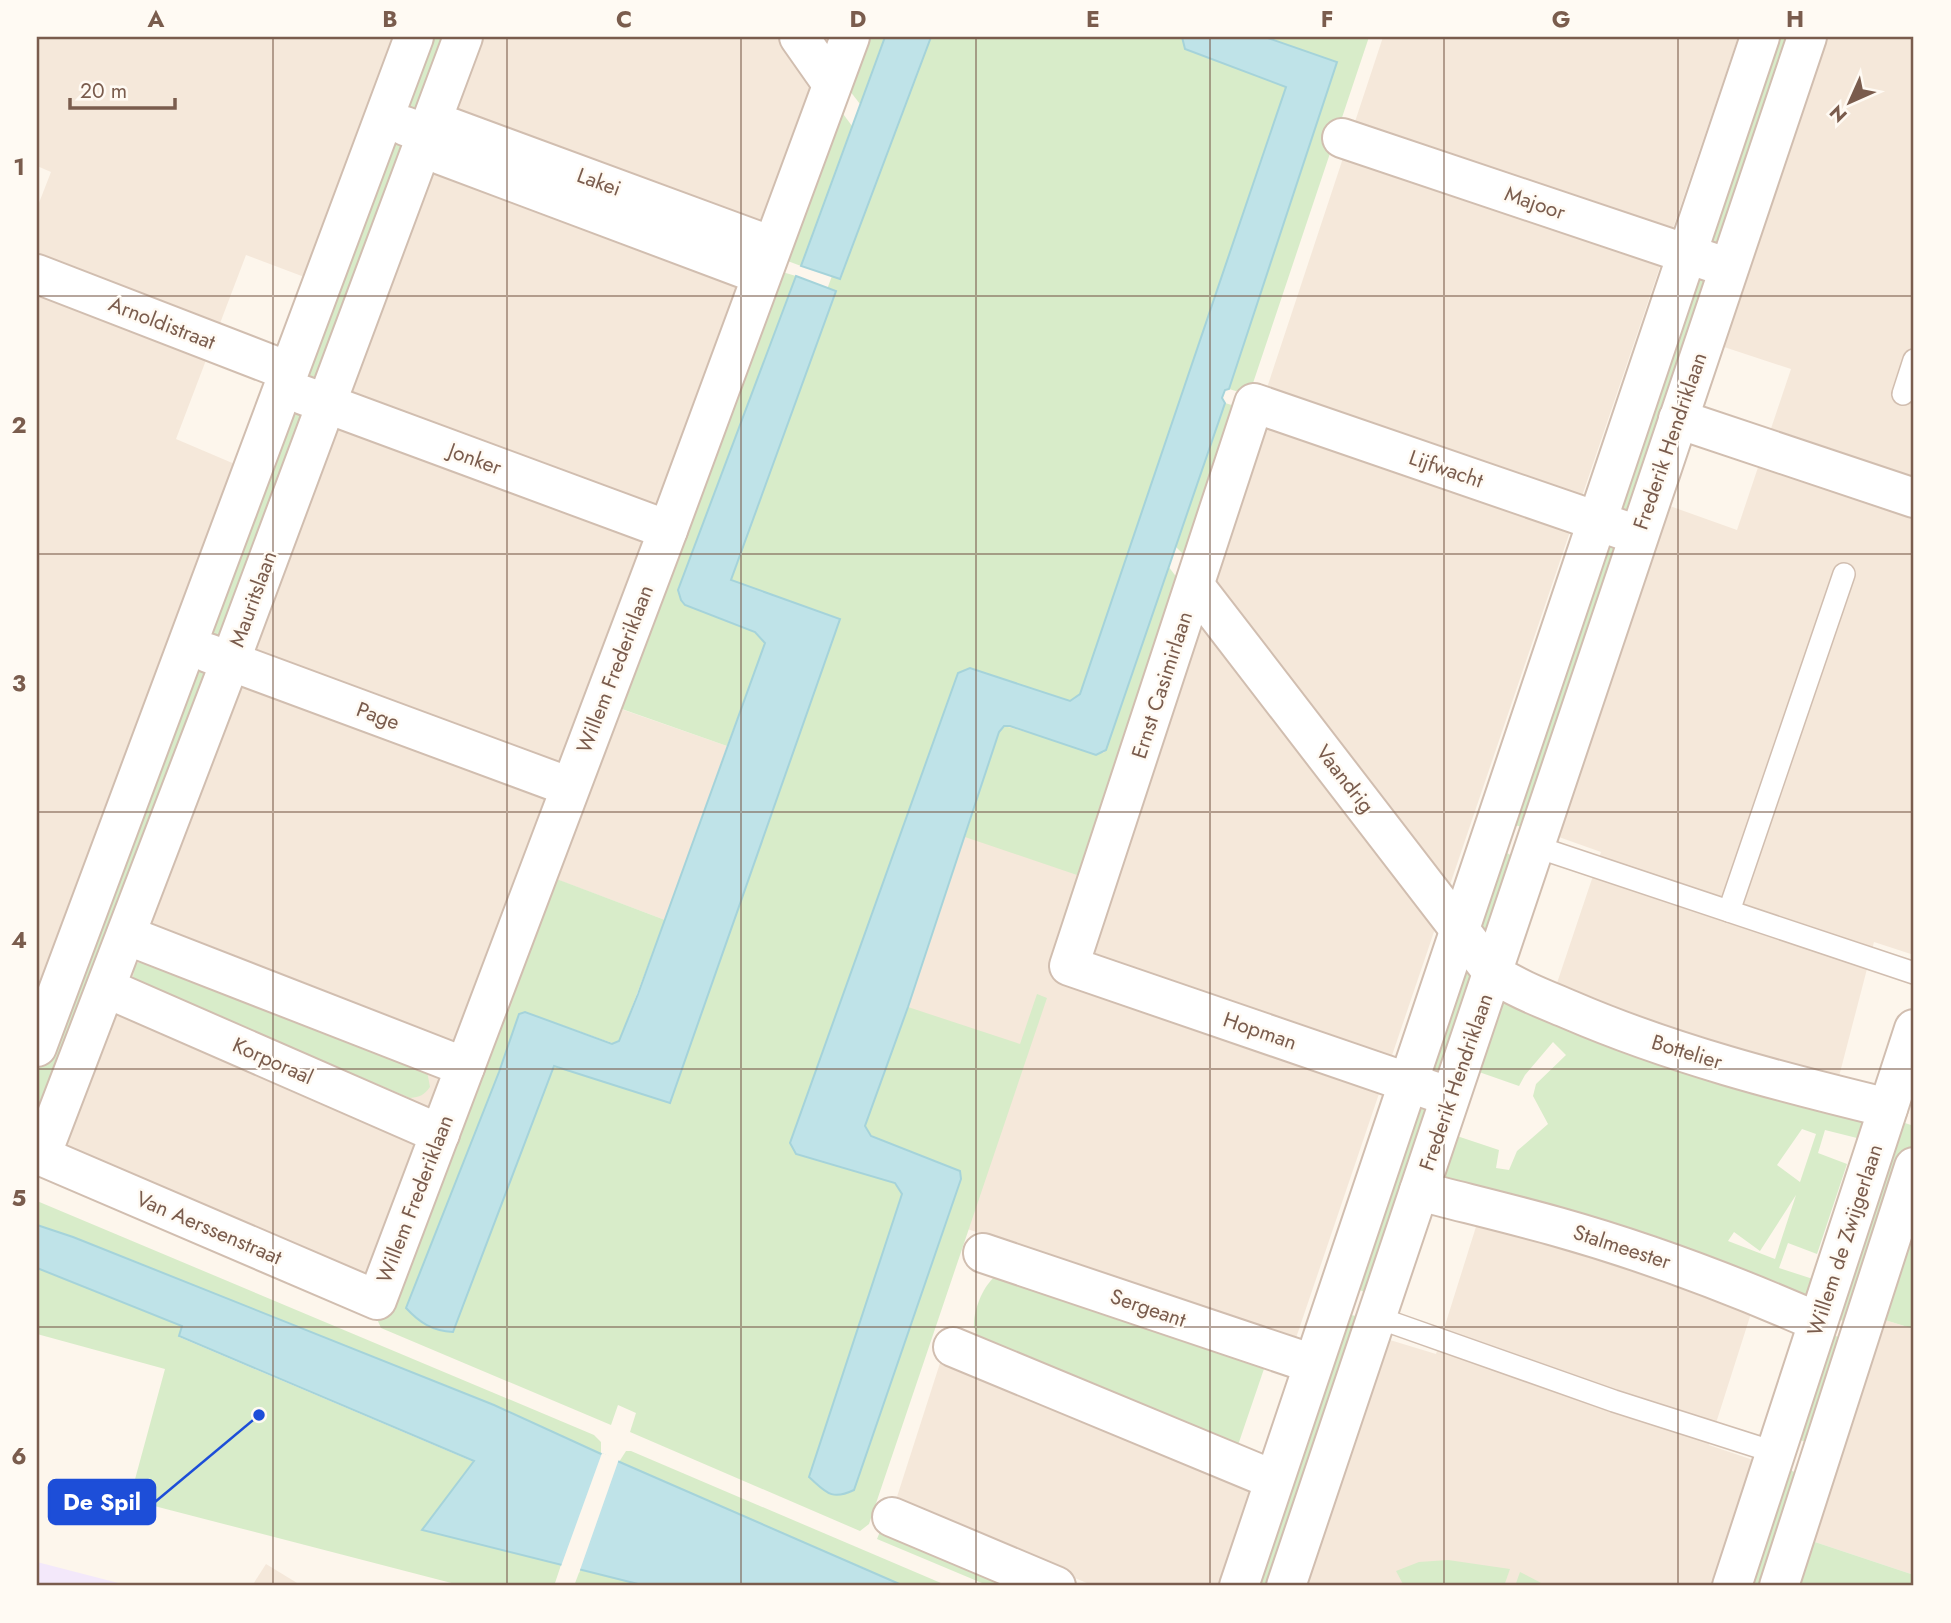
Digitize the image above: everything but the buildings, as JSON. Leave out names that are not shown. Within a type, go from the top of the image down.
[{"type":"street","points":[[37,1047],[414,37]]},
{"type":"street","name":"Mauritslaan","points":[[39,1155],[106,988],[230,662],[463,37]]},
{"type":"street","points":[[799,37],[832,84]]},
{"type":"street","name":"Willem Frederiklaan","points":[[377,1300],[668,530],[850,37]]},
{"type":"street","name":"Frederik Hendriklaan","points":[[1238,1586],[1760,37]]},
{"type":"street","name":"Frederik Hendriklaan","points":[[1286,1586],[1807,37]]},
{"type":"street","name":"Lakei","points":[[383,118],[426,134],[441,155],[766,261]]},
{"type":"street","name":"Majoor","points":[[1342,138],[1730,267]]},
{"type":"street","name":"Arnoldistraat","points":[[37,274],[285,379]]},
{"type":"street","name":"Jonker","points":[[285,379],[326,404],[668,530]]},
{"type":"street","name":"Lijfwacht","points":[[1254,403],[1638,536]]},
{"type":"street","name":"Ernst Casimirlaan","points":[[1069,967],[1254,403]]},
{"type":"street","points":[[1678,419],[1914,498]]},
{"type":"street","name":"Vaandrig","points":[[1195,586],[1461,928],[1493,973]]},
{"type":"street","name":"Page","points":[[186,645],[570,787]]},
{"type":"street","points":[[1493,833],[1534,846]]},
{"type":"street","points":[[126,936],[465,1067]]},
{"type":"street","name":"Hopman","points":[[1069,967],[1450,1097]]},
{"type":"street","name":"Bottelier","points":[[1493,973],[1510,985],[1592,1020],[1646,1039],[1756,1073],[1888,1108]]},
{"type":"street","name":"Korporaal","points":[[106,988],[440,1134]]},
{"type":"street","name":"Willem de Zwijgerlaan","points":[[1732,1586],[1914,1029]]},
{"type":"street","name":"Van Aerssenstraat","points":[[39,1155],[377,1300]]},
{"type":"street","name":"Willem de Zwijgerlaan","points":[[1779,1586],[1914,1167]]},
{"type":"street","name":"Stalmeester","points":[[1419,1191],[1612,1243],[1758,1296],[1818,1322]]},
{"type":"street","name":"Sergeant","points":[[983,1253],[1313,1364]]},
{"type":"street","points":[[1334,1303],[1376,1317]]},
{"type":"street","points":[[953,1347],[1274,1480]]},
{"type":"street","points":[[1777,1453],[1818,1466]]},
{"type":"street","points":[[892,1517],[1056,1586]]},
{"type":"lane","points":[[1903,394],[1914,360]]},
{"type":"lane","points":[[1729,911],[1844,574]]},
{"type":"lane","points":[[1534,846],[1914,973]]},
{"type":"lane","points":[[1376,1317],[1548,1379],[1777,1453]]},
{"type":"shaded area","points":[[37,37],[397,37],[307,278],[246,255],[176,439],[237,465],[42,989],[37,987],[37,208],[51,172],[37,166]]},
{"type":"shaded area","points":[[483,37],[836,37],[377,1281],[65,1150]]},
{"type":"shaded area","points":[[1383,37],[1738,37],[1296,1338],[937,1219],[860,1133],[1006,707],[1146,754]]},
{"type":"shaded area","points":[[1825,37],[1914,37],[1914,955],[1874,942],[1836,1088],[1553,995],[1601,852],[1556,836],[1667,505],[1737,530],[1791,369],[1721,346]]},
{"type":"shaded area","points":[[618,708],[727,746],[665,920],[553,878]]},
{"type":"shaded area","points":[[1480,1214],[1754,1304],[1709,1445],[1756,1461],[1715,1586],[1296,1586],[1380,1337],[1436,1354]]},
{"type":"shaded area","points":[[1885,1320],[1914,1329],[1914,1575],[1812,1541]]},
{"type":"shaded area","points":[[941,1360],[1254,1489],[1221,1586],[1094,1586],[895,1503]]},
{"type":"shaded area","points":[[37,1562],[130,1586],[37,1586]]},
{"type":"shaded area","points":[[266,1564],[302,1586],[252,1586]]},
{"type":"green space","points":[[424,37],[454,37],[423,112],[402,107]]},
{"type":"green space","points":[[860,37],[885,37],[860,104],[843,82]]},
{"type":"green space","points":[[921,37],[1205,37],[1309,76],[1099,718],[989,679],[829,1135],[939,1173],[854,1490],[961,1179],[871,1136],[865,1126],[908,1007],[1020,1044],[1037,994],[1047,998],[869,1524],[860,1531],[630,1432],[636,1413],[618,1405],[611,1425],[381,1328],[377,1319],[554,878],[665,920],[619,1041],[615,1044],[525,1012],[519,1014],[499,1072],[426,1325],[441,1331],[554,1043],[660,1077],[828,627],[718,582]]},
{"type":"green space","points":[[1265,37],[1369,37],[1249,395],[1229,389],[1337,62]]},
{"type":"green space","points":[[1769,37],[1797,37],[1719,245],[1708,241]]},
{"type":"green space","points":[[835,103],[852,126],[801,266],[777,257]]},
{"type":"green space","points":[[406,140],[327,378],[304,380],[384,143]]},
{"type":"green space","points":[[772,269],[796,276],[678,590],[685,605],[755,632],[765,643],[727,746],[619,708]]},
{"type":"green space","points":[[1709,275],[1639,507],[1624,515],[1614,496],[1688,277]]},
{"type":"green space","points":[[1225,403],[1245,409],[1195,558],[1183,554],[1174,545]]},
{"type":"green space","points":[[307,410],[225,638],[210,634],[284,413]]},
{"type":"green space","points":[[1601,544],[1619,546],[1524,827],[1513,825]]},
{"type":"green space","points":[[1168,566],[1184,587],[1071,924],[1062,921],[1077,875],[965,837],[999,732],[1004,726],[1104,753]]},
{"type":"green space","points":[[212,665],[45,1112],[37,1112],[37,1074],[190,667]]},
{"type":"green space","points":[[1501,854],[1512,856],[1490,952],[1470,925]]},
{"type":"green space","points":[[1464,944],[1483,970],[1442,1075],[1429,1071]]},
{"type":"green space","points":[[144,961],[427,1071],[430,1087],[422,1095],[410,1098],[137,982],[133,977],[135,964]]},
{"type":"green space","points":[[1505,992],[1870,1112],[1861,1139],[1825,1130],[1818,1153],[1847,1164],[1817,1254],[1788,1243],[1779,1268],[1816,1280],[1806,1309],[1441,1187],[1457,1136],[1499,1150],[1496,1168],[1509,1170],[1517,1151],[1548,1124],[1533,1096],[1536,1084],[1566,1055],[1553,1042],[1519,1086],[1479,1072]],"holes":[[[1802,1129],[1816,1134],[1800,1182],[1777,1165]],[[1796,1195],[1775,1259],[1728,1241],[1734,1232],[1760,1251]]]},
{"type":"green space","points":[[1433,1103],[1366,1293],[1356,1288],[1411,1104]]},
{"type":"green space","points":[[1893,1119],[1914,1126],[1914,1146],[1856,1325],[1828,1316]]},
{"type":"green space","points":[[1914,1200],[1914,1329],[1885,1320]]},
{"type":"green space","points":[[37,1201],[594,1435],[601,1442],[601,1454],[494,1405],[37,1225]]},
{"type":"green space","points":[[37,1268],[182,1326],[179,1337],[474,1462],[423,1530],[561,1565],[554,1586],[463,1586],[135,1501],[131,1494],[165,1369],[37,1334]]},
{"type":"green space","points":[[996,1276],[1266,1363],[1237,1448],[982,1341],[974,1328],[975,1313],[984,1291]]},
{"type":"green space","points":[[1348,1314],[1359,1317],[1277,1586],[1248,1586]]},
{"type":"green space","points":[[1824,1332],[1850,1341],[1808,1443],[1798,1439]]},
{"type":"green space","points":[[626,1451],[948,1586],[904,1586],[619,1462]]},
{"type":"green space","points":[[1787,1469],[1802,1475],[1771,1586],[1740,1586]]},
{"type":"green space","points":[[881,1529],[1018,1586],[989,1586],[877,1539]]},
{"type":"green space","points":[[1812,1541],[1914,1575],[1914,1586],[1788,1586]]},
{"type":"green space","points":[[1448,1560],[1510,1569],[1504,1586],[1404,1586],[1396,1571],[1419,1562]]},
{"type":"green space","points":[[580,1570],[646,1586],[574,1586]]},
{"type":"green space","points":[[1520,1572],[1547,1586],[1515,1586]]},
{"type":"water","points":[[885,37],[931,37],[840,279],[801,266]]},
{"type":"water","points":[[1182,37],[1265,37],[1337,62],[1229,389],[1225,390],[1222,398],[1225,403],[1106,750],[1096,755],[1010,726],[1004,726],[999,732],[908,1007],[865,1126],[871,1136],[960,1171],[961,1179],[854,1490],[834,1495],[809,1477],[902,1194],[895,1183],[796,1154],[790,1143],[958,673],[970,668],[1070,701],[1080,694],[1286,87],[1185,49]]},
{"type":"water","points":[[796,276],[836,291],[731,580],[840,619],[670,1103],[554,1066],[453,1332],[432,1328],[406,1308],[499,1072],[519,1014],[525,1012],[612,1044],[619,1041],[765,643],[755,632],[685,605],[678,590]]},
{"type":"water","points":[[37,1225],[494,1405],[904,1586],[646,1586],[422,1530],[474,1461],[179,1336],[182,1326],[37,1268]]},
{"type":"pier","points":[[602,1453],[619,1459],[579,1573],[560,1569]]},
{"type":"place","name":"De Spil","points":[[259,1415]]}]
